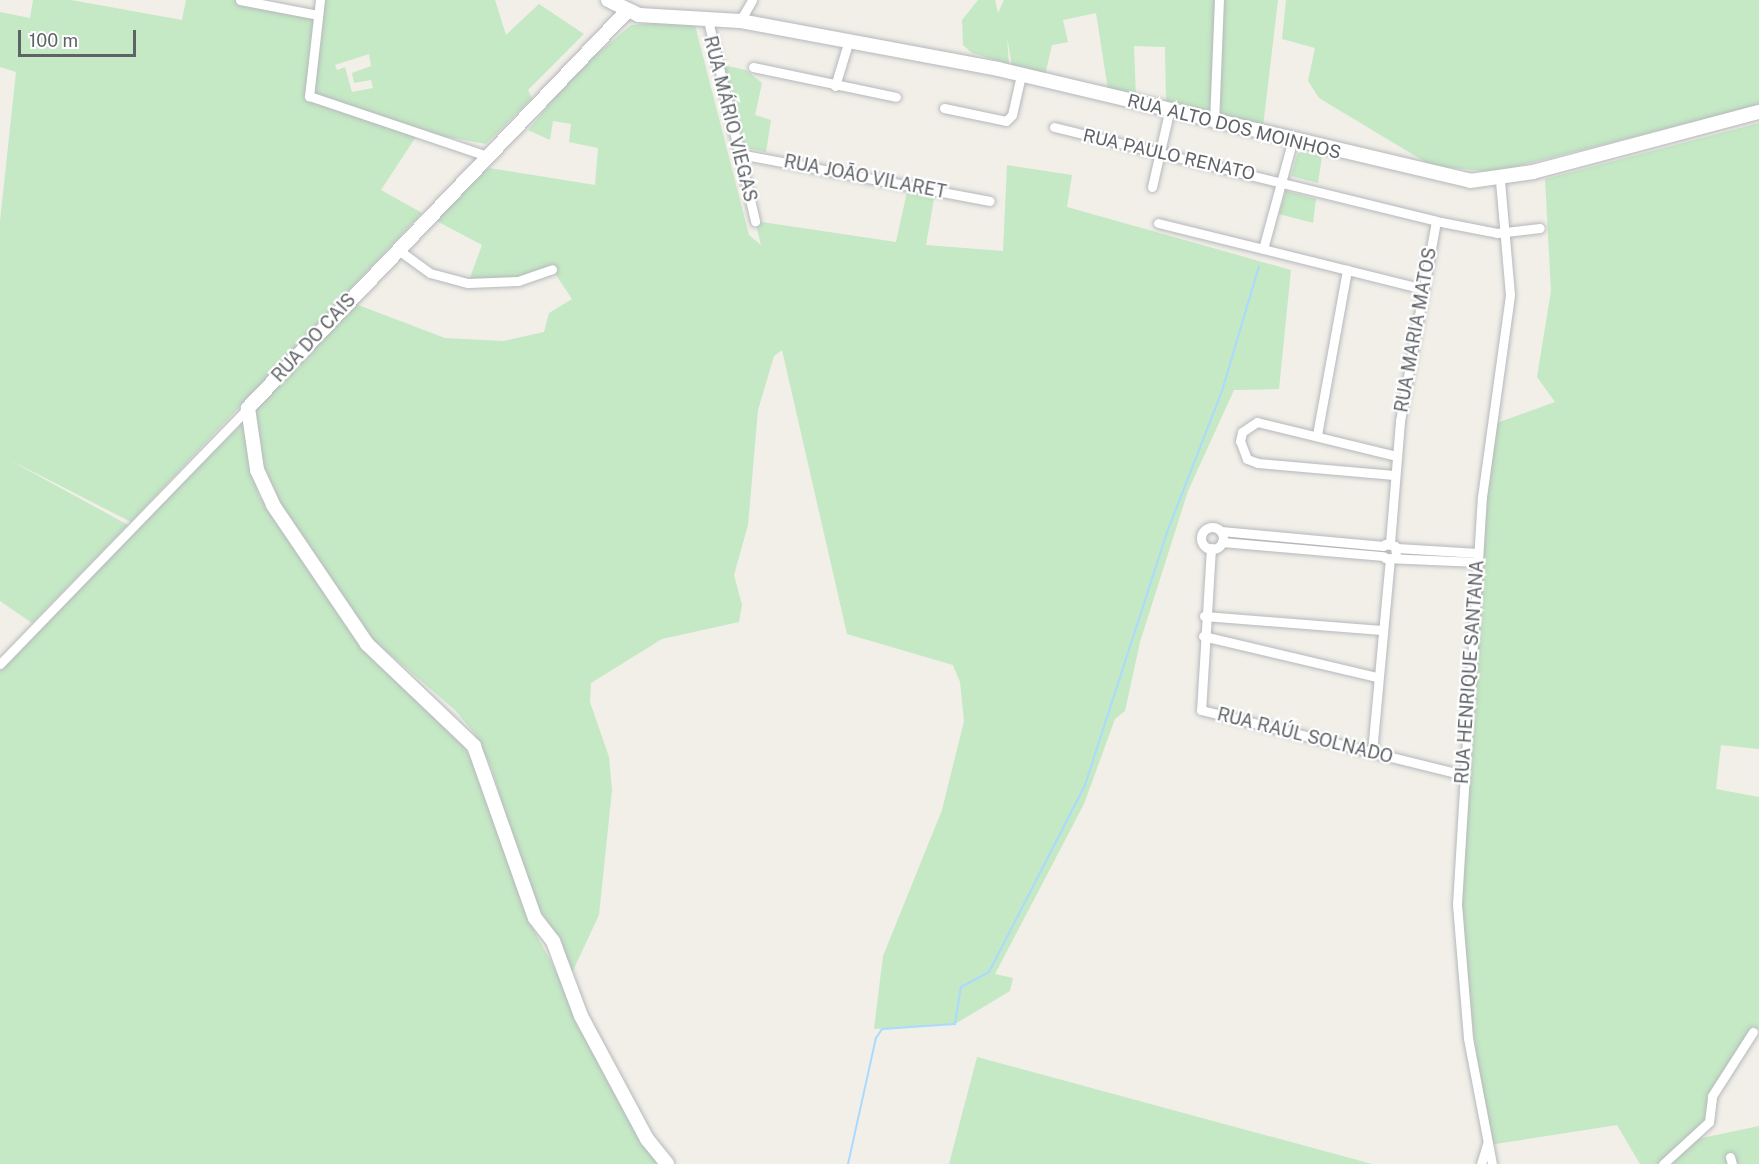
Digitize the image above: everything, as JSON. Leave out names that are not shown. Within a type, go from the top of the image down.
[{"type":"street","points":[[240,0],[318,15]]},
{"type":"street","points":[[320,0],[309,96],[484,155]]},
{"type":"street","points":[[608,0],[627,11]]},
{"type":"street","points":[[740,21],[752,0]]},
{"type":"street","points":[[1214,123],[1219,0]]},
{"type":"street","name":"RUA ALTO DOS MOINHOS","points":[[627,11],[707,16],[849,40],[1021,75],[1292,142],[1456,179],[1500,180],[1759,112]]},
{"type":"street","name":"RUA DO CAIS","points":[[0,664],[248,408],[484,155],[627,11]]},
{"type":"street","name":"RUA MÁRIO VIEGAS","points":[[707,16],[755,221]]},
{"type":"street","points":[[835,86],[849,40]]},
{"type":"street","points":[[753,67],[896,97]]},
{"type":"street","points":[[944,108],[1006,121],[1012,115],[1021,75]]},
{"type":"street","points":[[1152,187],[1169,112]]},
{"type":"street","name":"RUA PAULO RENATO","points":[[1054,127],[1436,221]]},
{"type":"street","points":[[1263,249],[1283,183],[1292,142]]},
{"type":"street","name":"RUA JOÃO VILARET","points":[[739,154],[990,201]]},
{"type":"street","name":"RUA HENRIQUE SANTANA","points":[[1492,1164],[1463,1005],[1457,904],[1463,775],[1478,558],[1510,296],[1500,180]]},
{"type":"street","name":"RUA MARIA MATOS","points":[[1372,752],[1396,456],[1436,221],[1505,232],[1540,228]]},
{"type":"street","points":[[1158,223],[1423,290]]},
{"type":"street","points":[[397,249],[430,273],[468,283],[518,281],[552,269]]},
{"type":"street","points":[[1317,435],[1347,270]]},
{"type":"street","points":[[248,408],[257,470],[273,505],[367,644],[474,746],[535,918],[553,941],[574,1002],[647,1139],[667,1164]]},
{"type":"street","points":[[1394,475],[1258,463],[1247,459],[1240,441],[1242,432],[1257,422],[1396,456]]},
{"type":"street","points":[[1390,551],[1221,531],[1212,527],[1203,532],[1203,542],[1211,548],[1222,542],[1478,558]]},
{"type":"street","points":[[1221,531],[1222,542]]},
{"type":"street","name":"RUA RAÚL SOLNADO","points":[[1211,548],[1204,616],[1201,710],[1463,775]]},
{"type":"street","points":[[1204,616],[1381,630]]},
{"type":"street","points":[[1203,636],[1377,676]]},
{"type":"street","points":[[1663,1164],[1709,1122],[1712,1096],[1753,1032]]},
{"type":"street","points":[[1481,1164],[1488,1142]]},
{"type":"green space","points":[[33,0],[71,0],[182,20],[186,0],[240,0],[317,15],[321,0],[495,0],[506,35],[539,4],[584,34],[528,90],[532,98],[486,144],[419,132],[381,190],[422,213],[131,522],[6,458],[128,525],[32,623],[0,601],[0,221],[16,72],[0,67],[0,12],[30,18]],"holes":[[[369,54],[371,66],[352,73],[354,83],[371,80],[373,88],[352,92],[345,67],[337,70],[335,65]]]},
{"type":"green space","points":[[978,0],[995,0],[998,13],[1004,0],[1278,0],[1263,127],[1166,105],[1165,47],[1134,46],[1136,98],[1108,90],[1096,13],[1063,20],[1068,42],[1052,45],[1045,75],[1012,66],[1007,37],[1009,64],[972,53],[963,45],[962,20]]},
{"type":"green space","points":[[1286,0],[1759,0],[1759,105],[1494,172],[1432,166],[1319,98],[1308,81],[1315,48],[1282,39]]},
{"type":"green space","points":[[687,21],[695,25],[749,235],[761,245],[755,221],[896,242],[907,192],[934,199],[926,245],[1003,251],[1007,165],[1072,175],[1067,207],[1291,270],[1279,389],[1234,390],[1188,491],[1140,642],[1125,711],[1115,719],[1084,804],[995,974],[1013,978],[1010,991],[955,1024],[874,1029],[883,956],[942,810],[964,721],[960,682],[953,665],[847,634],[782,350],[774,356],[758,410],[748,525],[734,575],[742,605],[739,622],[662,639],[591,683],[590,702],[609,757],[612,790],[599,915],[570,977],[562,942],[534,902],[491,767],[474,733],[455,710],[371,638],[281,504],[263,464],[255,413],[259,405],[353,303],[445,338],[503,341],[544,332],[549,313],[572,299],[552,269],[532,277],[468,283],[482,245],[431,218],[489,168],[595,185],[598,148],[569,142],[571,124],[553,121],[550,140],[528,130],[577,71],[631,25]]},
{"type":"green space","points":[[723,65],[746,70],[762,83],[755,115],[771,120],[766,152],[745,148]]},
{"type":"green space","points":[[1759,123],[1759,749],[1721,745],[1716,789],[1759,797],[1759,1027],[1712,1096],[1709,1122],[1697,1139],[1759,1126],[1759,1164],[1640,1164],[1617,1125],[1489,1145],[1492,1164],[1481,1164],[1488,1142],[1457,904],[1491,425],[1555,402],[1537,377],[1551,291],[1545,179]]},
{"type":"green space","points":[[1298,152],[1322,156],[1318,183],[1291,176]]},
{"type":"green space","points":[[1286,191],[1316,199],[1313,223],[1279,214]]},
{"type":"green space","points":[[244,422],[259,496],[376,663],[458,737],[470,757],[528,919],[659,1164],[0,1164],[0,662]]},
{"type":"green space","points":[[977,1057],[1372,1164],[949,1164]]},
{"type":"waterway","points":[[848,1164],[876,1038],[882,1029],[955,1024],[961,987],[989,972],[1085,785],[1169,527],[1222,391],[1259,266]]}]
